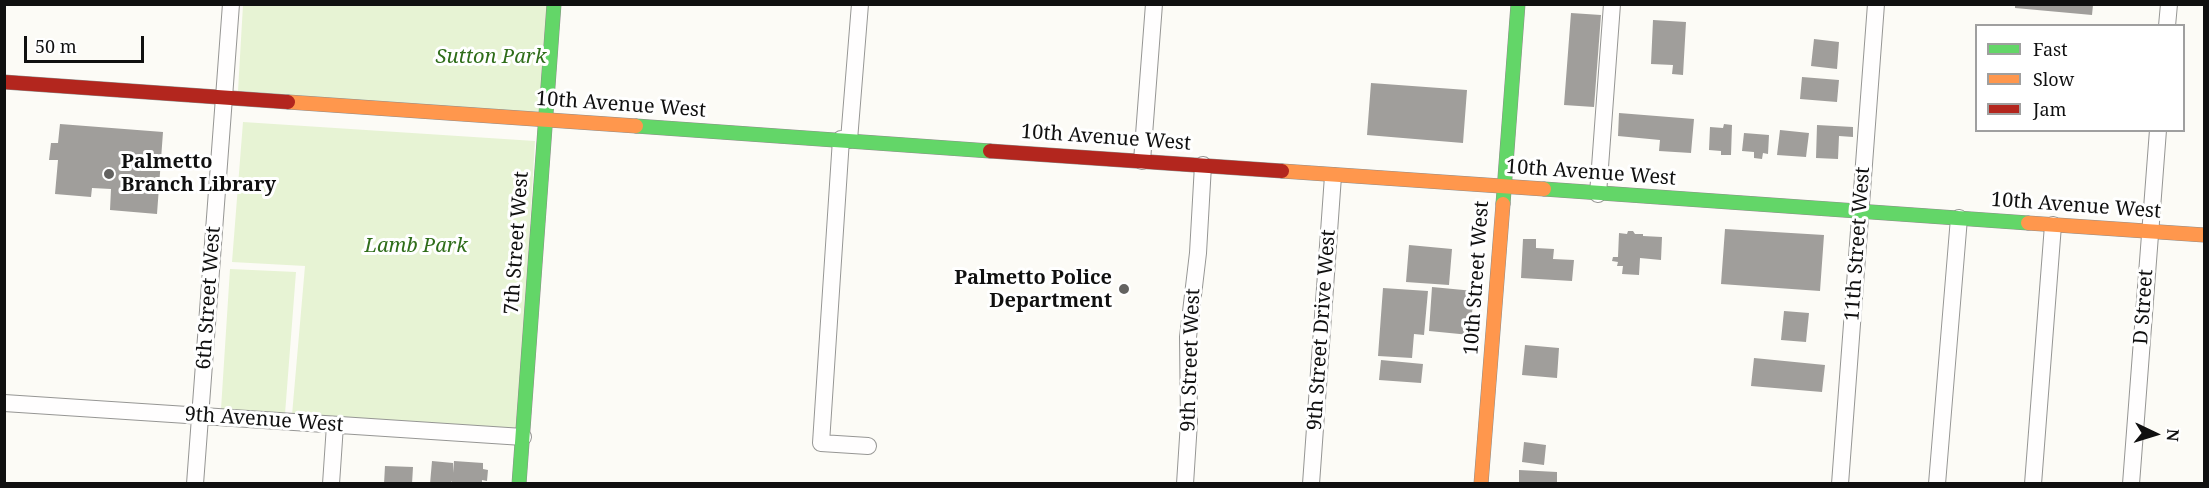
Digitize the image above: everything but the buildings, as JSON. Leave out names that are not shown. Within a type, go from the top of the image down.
[{"type":"street","name":"6th Street West","points":[[195,483],[231,4]]},
{"type":"street","name":"7th Street West","points":[[519,483],[554,4]]},
{"type":"street","points":[[860,4],[845,140],[821,442],[868,446]]},
{"type":"street","points":[[1142,161],[1154,4]]},
{"type":"street","name":"10th Street West","points":[[1480,483],[1518,4]]},
{"type":"street","points":[[1598,194],[1612,4]]},
{"type":"street","name":"11th Street West","points":[[1840,483],[1876,4]]},
{"type":"street","points":[[2167,24],[2169,4]]},
{"type":"street","name":"10th Avenue West","points":[[4,82],[2205,235]]},
{"type":"street","name":"D Street","points":[[2131,483],[2158,132]]},
{"type":"street","name":"9th Street West","points":[[1185,483],[1189,422],[1188,337],[1198,253],[1203,165]]},
{"type":"street","name":"9th Street Drive West","points":[[1311,483],[1333,176]]},
{"type":"street","points":[[1937,483],[1959,218]]},
{"type":"street","points":[[2033,483],[2053,225]]},
{"type":"street","name":"9th Avenue West","points":[[4,403],[523,437]]},
{"type":"street","points":[[331,483],[335,425]]},
{"type":"green space","name":"Sutton Park","points":[[243,5],[548,5],[541,114],[238,91]]},
{"type":"green space","name":"Lamb Park","points":[[243,122],[535,141],[518,433],[292,415],[305,266],[232,262]]},
{"type":"green space","points":[[230,269],[296,272],[285,414],[221,409]]},
{"type":"traffic: fast","points":[[519,484],[554,4]]},
{"type":"traffic: fast","points":[[1503,204],[1518,4]]},
{"type":"traffic: fast","points":[[636,126],[990,151]]},
{"type":"traffic: fast","points":[[1544,189],[2028,223]]},
{"type":"traffic: slow","points":[[288,102],[636,126]]},
{"type":"traffic: slow","points":[[1282,171],[1544,189]]},
{"type":"traffic: slow","points":[[1481,484],[1503,204]]},
{"type":"traffic: slow","points":[[2028,223],[2204,235]]},
{"type":"traffic: jam","points":[[4,82],[288,102]]},
{"type":"traffic: jam","points":[[990,151],[1282,171]]},
{"type":"place","name":"Palmetto Branch Library","points":[[109,174]]},
{"type":"place","name":"Palmetto Police Department","points":[[1124,289]]}]
